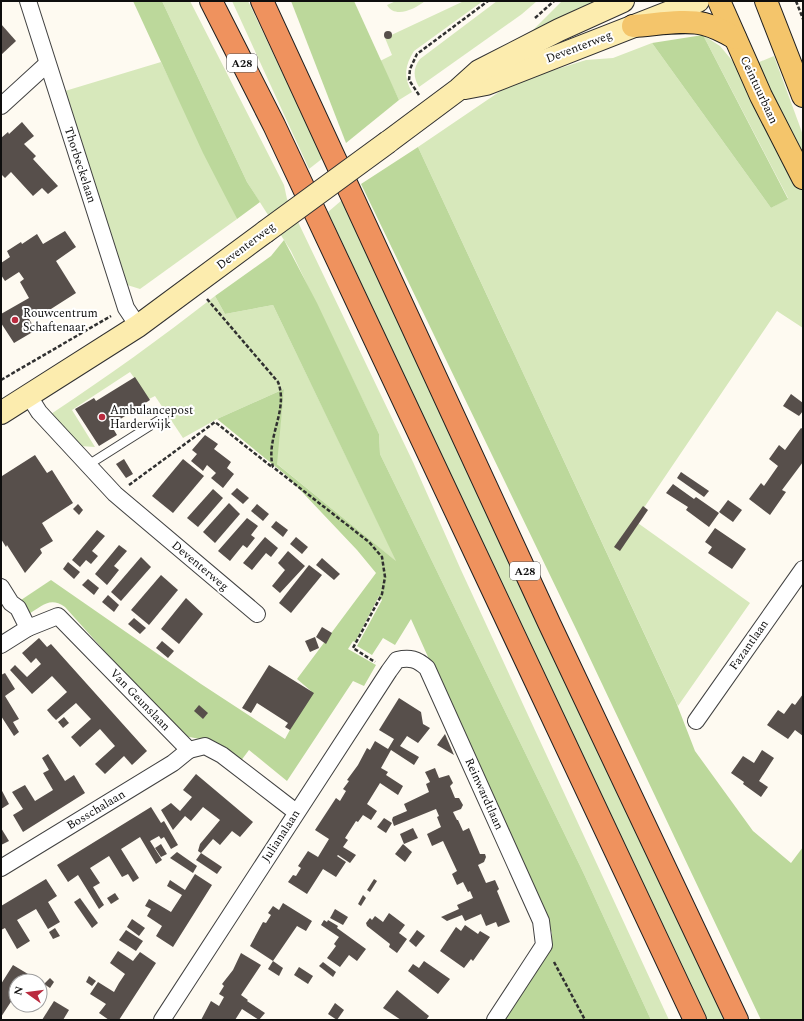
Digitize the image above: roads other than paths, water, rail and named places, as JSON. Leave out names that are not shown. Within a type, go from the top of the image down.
[{"type":"highway","name":"A28","points":[[211,1],[284,146],[695,1020]]},
{"type":"highway","name":"A28","points":[[262,1],[550,625],[737,1020]]},
{"type":"main road","name":"Deventerweg","points":[[1,413],[138,326],[459,89],[479,71],[559,30],[623,1]]},
{"type":"main road","name":"Deventerweg","points":[[459,89],[486,84],[698,1]]},
{"type":"main road","name":"Ceintuurbaan","points":[[719,1],[761,96],[803,178]]},
{"type":"main road","points":[[766,1],[803,96]]},
{"type":"main road","points":[[633,26],[691,22],[718,28],[736,38]]},
{"type":"street","name":"Thorbeckelaan","points":[[28,1],[126,308],[138,326]]},
{"type":"street","points":[[1,106],[47,64]]},
{"type":"street","name":"Deventerweg","points":[[29,396],[39,412],[115,494],[257,614]]},
{"type":"street","name":"Fazantlaan","points":[[696,721],[803,569]]},
{"type":"street","points":[[1,587],[10,603],[18,608],[28,628],[1,645]]},
{"type":"street","name":"Van Geunslaan","points":[[28,628],[58,616],[189,750]]},
{"type":"street","name":"Julianalaan","points":[[162,1020],[389,671],[397,660],[405,658]]},
{"type":"street","name":"Reinwardtlaan","points":[[405,658],[413,658],[427,668],[541,921],[544,945],[495,1020]]},
{"type":"street","points":[[189,750],[205,746],[222,755],[296,812]]},
{"type":"street","name":"Bosschalaan","points":[[1,868],[173,763],[189,750]]},
{"type":"lane","points":[[88,465],[164,417]]},
{"type":"place","name":"Rouwcentrum Schaftenaar","points":[[15,320]]},
{"type":"place","name":"Ambulancepost Harderwijk","points":[[102,417]]}]
